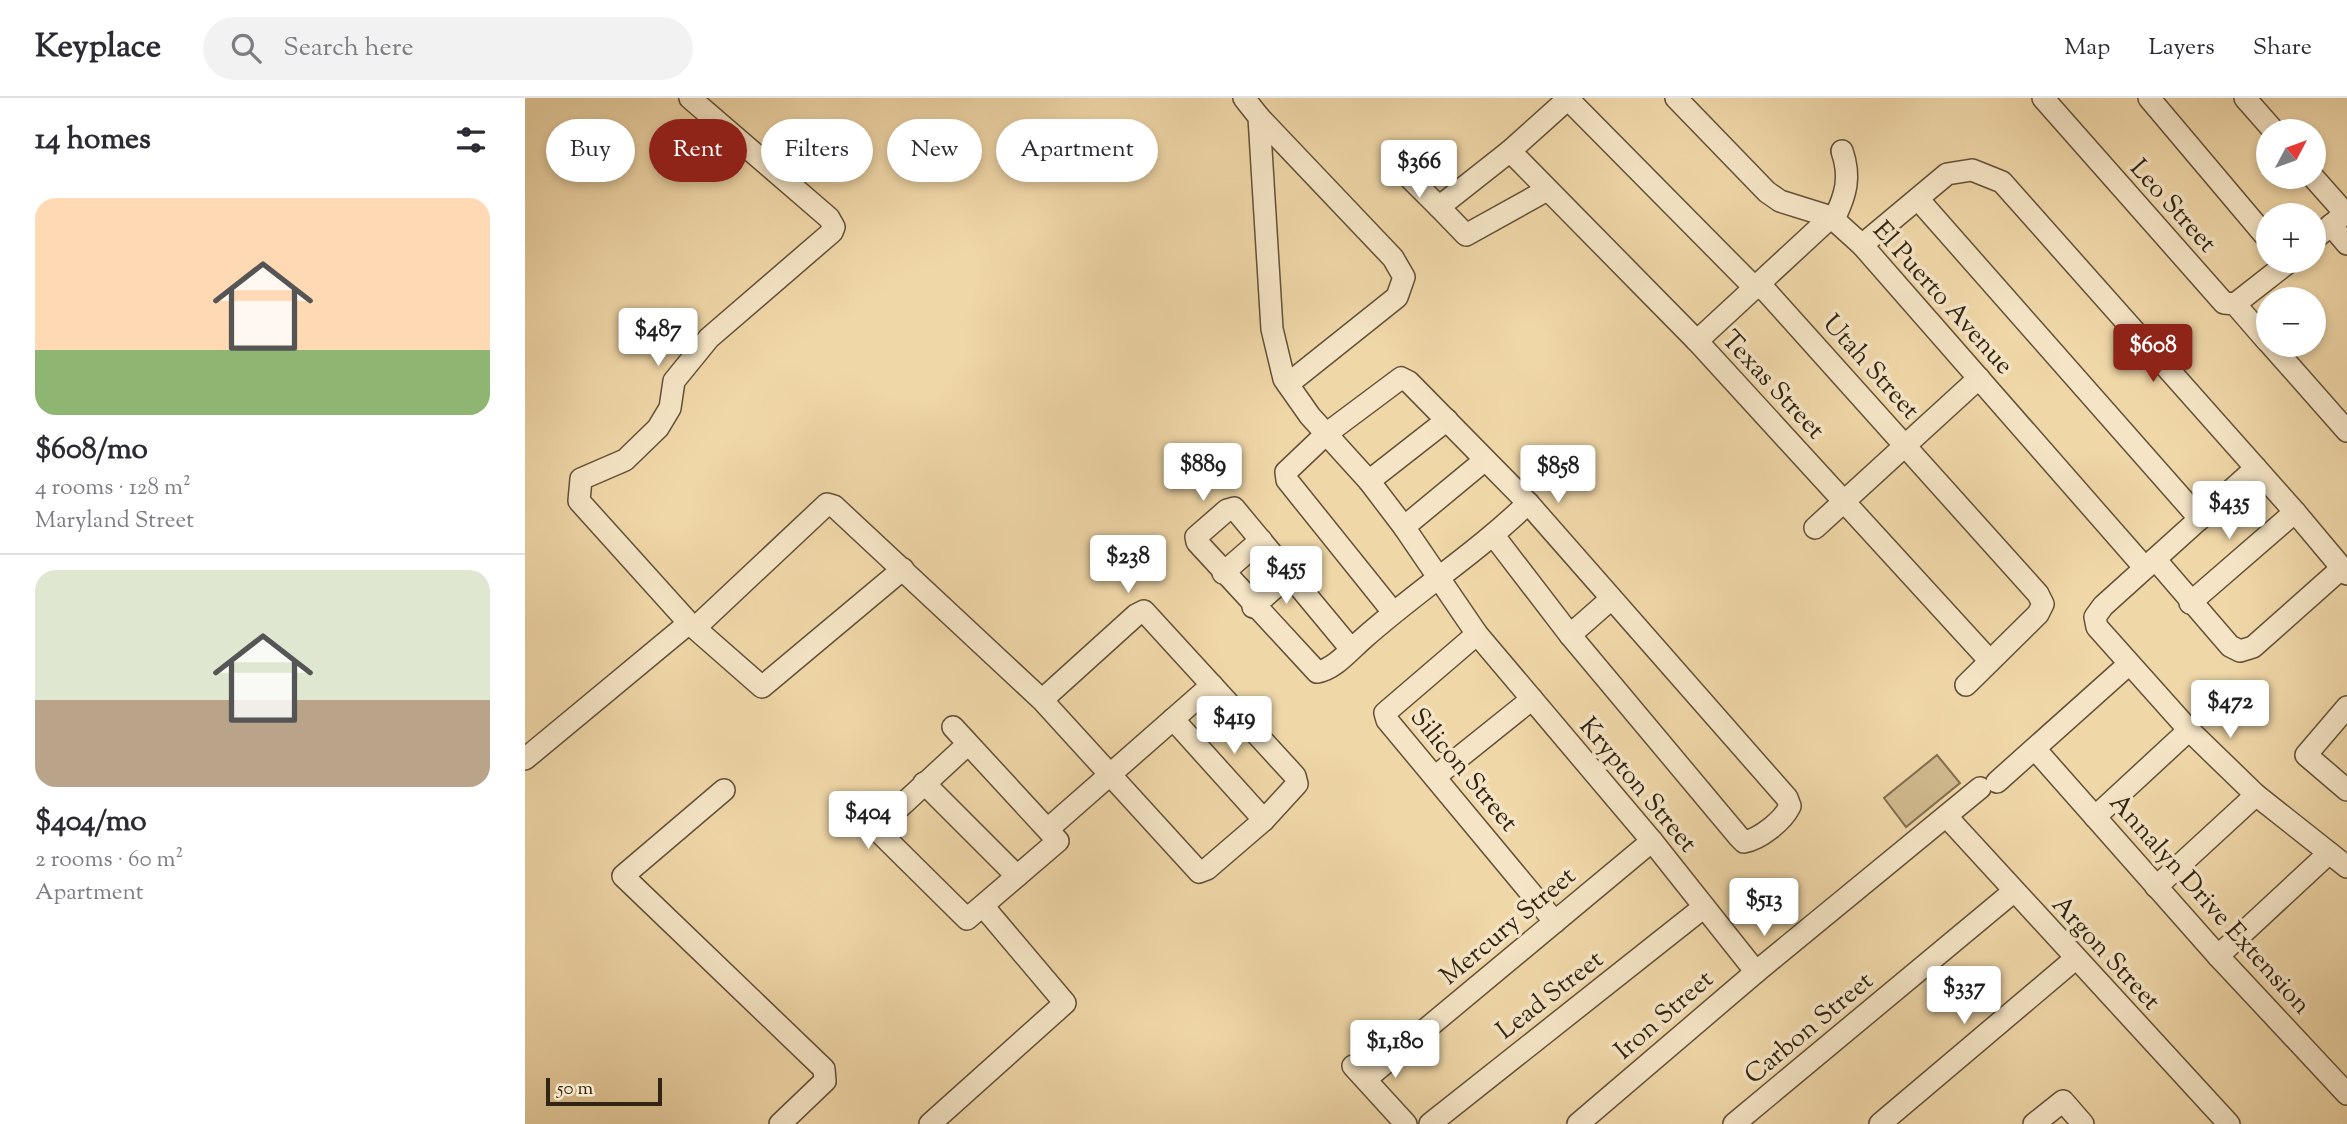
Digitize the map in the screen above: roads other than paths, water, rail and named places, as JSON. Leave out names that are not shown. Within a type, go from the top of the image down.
[{"type":"street","points":[[690,98],[829,218],[834,227],[832,232],[709,338],[674,381],[670,408],[658,428],[625,460],[581,479],[579,501],[692,625],[762,687],[903,569]]},
{"type":"street","points":[[1244,98],[1393,258],[1404,277],[1397,297],[1288,384],[1272,329],[1259,117]]},
{"type":"street","points":[[1439,207],[1510,151],[1569,98]]},
{"type":"street","name":"Utah Street","points":[[1569,98],[1748,281],[1758,286],[1906,445],[2038,594],[2043,604],[2038,614],[1966,685]]},
{"type":"street","name":"El Puerto Avenue","points":[[1676,98],[1767,192],[1780,201],[1832,218],[1861,245],[2150,564],[2230,646],[2240,651],[2253,647],[2344,572]]},
{"type":"street","name":"Leo Street","points":[[2043,98],[2224,303],[2235,304],[2256,328]]},
{"type":"street","points":[[2149,98],[2256,225]]},
{"type":"street","points":[[2245,98],[2263,119]]},
{"type":"street","name":"Texas Street","points":[[1510,151],[1696,341],[1990,661]]},
{"type":"street","points":[[1696,341],[1832,218],[1843,199],[1848,178],[1842,152]]},
{"type":"street","points":[[1861,245],[1947,174],[1972,170],[2002,182],[2295,512],[2344,572]]},
{"type":"street","points":[[1403,171],[1467,235],[1547,190]]},
{"type":"street","points":[[2321,189],[2341,217],[2347,244]]},
{"type":"street","points":[[1917,199],[2200,519]]},
{"type":"street","points":[[2326,229],[2341,217]]},
{"type":"street","points":[[2235,304],[2273,273]]},
{"type":"street","name":"Leo Street","points":[[2281,357],[2347,431]]},
{"type":"street","points":[[1393,612],[1287,480],[1286,472],[1291,464],[1326,434],[1401,378],[1447,420],[1528,503],[1787,798],[1790,806],[1786,815],[1752,840],[1744,842],[1570,635],[1494,536]]},
{"type":"street","points":[[1815,528],[1979,378]]},
{"type":"street","name":"Krypton Street","points":[[1288,384],[1404,527],[1436,578],[1477,634],[1652,841],[1756,972]]},
{"type":"street","points":[[1369,481],[1447,420]]},
{"type":"street","points":[[1404,527],[1485,460]]},
{"type":"street","points":[[2256,468],[2103,606],[2095,617],[2097,627],[2189,730],[2256,795],[2347,867]]},
{"type":"street","points":[[1351,649],[1234,508],[1227,510],[1196,537],[1196,542],[1253,607],[1317,672],[1325,671],[1351,649],[1393,612],[1494,536],[1528,503]]},
{"type":"street","points":[[525,759],[692,625],[827,504],[834,506],[1042,700],[1199,872],[1207,869],[1264,820],[1294,791],[1297,784],[1295,776],[1144,611],[1136,615],[1042,700]]},
{"type":"street","points":[[2190,603],[2295,512]]},
{"type":"street","points":[[1223,573],[1261,540]]},
{"type":"street","points":[[1253,607],[1290,574]]},
{"type":"street","points":[[1570,635],[1611,599]]},
{"type":"street","name":"Silicon Street","points":[[1477,634],[1385,713],[1387,720],[1555,922]]},
{"type":"street","name":"Iron Street","points":[[1578,1124],[1756,972],[2035,749],[2129,664]]},
{"type":"street","points":[[1048,829],[1212,685]]},
{"type":"street","points":[[1436,776],[1532,699]]},
{"type":"street","points":[[2347,707],[2305,755],[2347,790]]},
{"type":"street","points":[[1173,719],[1264,820]]},
{"type":"street","points":[[953,727],[1058,841],[967,919],[876,829],[968,744]]},
{"type":"street","points":[[2095,817],[2189,730]]},
{"type":"street","name":"Annalyn Drive Extension","points":[[2035,749],[2218,956],[2347,1094]]},
{"type":"street","points":[[924,783],[1017,876]]},
{"type":"street","points":[[725,790],[623,876],[824,1069],[825,1081],[781,1124]]},
{"type":"street","points":[[2156,887],[2256,795]]},
{"type":"street","name":"Argon Street","points":[[1947,817],[2229,1124]]},
{"type":"street","name":"Mercury Street","points":[[1406,1124],[1360,1072],[1555,922],[1652,841]]},
{"type":"street","points":[[2218,956],[2329,853]]},
{"type":"street","name":"Carbon Street","points":[[1734,1124],[2014,892]]},
{"type":"street","points":[[930,1124],[1065,1003],[983,906]]},
{"type":"street","name":"Lead Street","points":[[1430,1124],[1703,907]]},
{"type":"street","points":[[1881,1124],[2075,959]]},
{"type":"street","points":[[2034,1124],[2063,1101],[2083,1124]]}]
